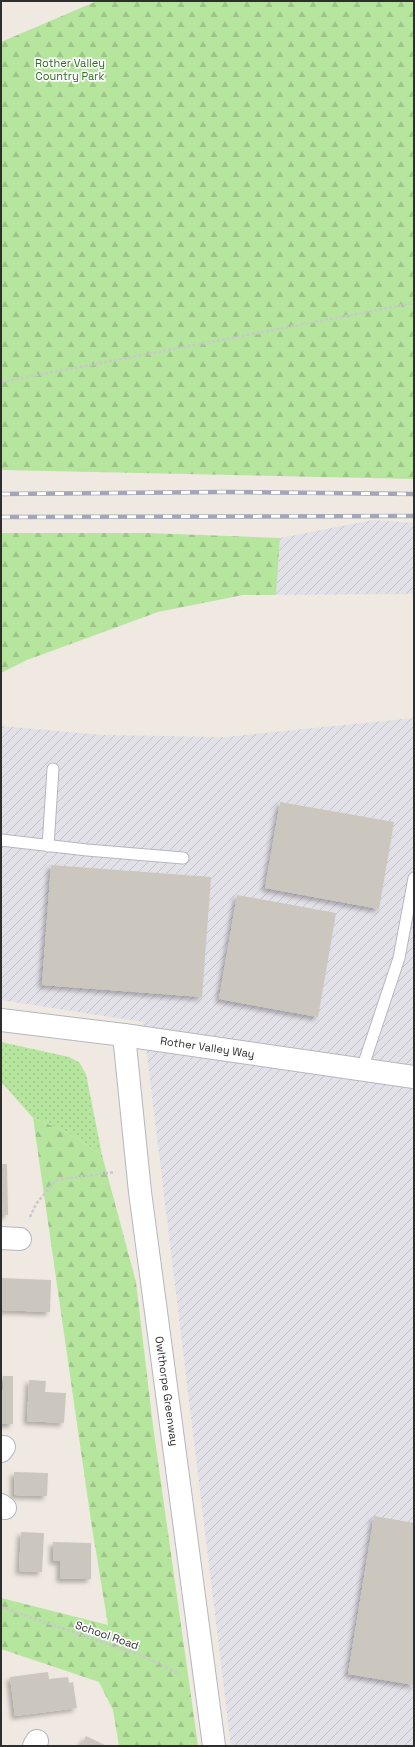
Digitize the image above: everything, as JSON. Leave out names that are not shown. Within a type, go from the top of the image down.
[{"type":"street","name":"Rother Valley Way","points":[[1,1020],[124,1035],[414,1077]]},
{"type":"street","name":"Owlthorpe Greenway","points":[[124,1035],[138,1169],[214,1746]]},
{"type":"lane","points":[[48,846],[53,769]]},
{"type":"lane","points":[[1,840],[48,846],[184,858]]},
{"type":"lane","points":[[362,1069],[398,958],[414,878]]},
{"type":"path","points":[[1,382],[414,303]]},
{"type":"path","points":[[10,1239],[56,1180],[138,1169]]},
{"type":"path","name":"School Road","points":[[1,1607],[145,1657],[186,1677],[205,1684]]},
{"type":"shaded area","points":[[373,520],[414,523],[414,594],[276,595],[280,538]]},
{"type":"shaded area","points":[[414,718],[414,1746],[231,1746],[143,1022],[1,1000],[1,726],[103,735],[225,737]]},
{"type":"green space","name":"Rother Valley Country Park","points":[[97,1],[414,1],[414,479],[1,470],[1,42]]},
{"type":"green space","points":[[1,533],[147,533],[280,538],[276,595],[243,595],[158,612],[27,660],[1,673]]},
{"type":"green space","points":[[1,1042],[69,1057],[79,1062],[86,1074],[102,1155],[65,1131],[33,1118],[4,1085],[1,1084]]},
{"type":"green space","points":[[33,1118],[65,1131],[102,1155],[136,1282],[153,1426],[198,1746],[119,1746],[113,1710],[99,1682],[1,1649],[1,1598],[108,1625],[91,1521]]},
{"type":"building","points":[[280,802],[394,822],[379,909],[265,888]]},
{"type":"building","points":[[51,865],[211,877],[202,997],[42,985]]},
{"type":"building","points":[[237,895],[336,913],[318,1017],[219,999]]},
{"type":"building","points":[[1,1164],[7,1164],[8,1215],[1,1215]]},
{"type":"building","points":[[1,1278],[51,1280],[50,1312],[1,1310]]},
{"type":"building","points":[[3,1376],[13,1376],[13,1424],[1,1424],[1,1389],[3,1389]]},
{"type":"building","points":[[29,1380],[46,1381],[45,1392],[66,1393],[64,1423],[27,1421]]},
{"type":"building","points":[[14,1472],[48,1473],[47,1496],[14,1495]]},
{"type":"building","points":[[374,1516],[414,1523],[414,1685],[348,1674]]},
{"type":"building","points":[[21,1532],[44,1533],[42,1572],[19,1571]]},
{"type":"building","points":[[53,1542],[91,1543],[91,1579],[60,1579],[60,1561],[53,1561]]},
{"type":"building","points":[[48,1672],[49,1679],[68,1677],[69,1683],[73,1682],[77,1708],[15,1716],[10,1677]]},
{"type":"building","points":[[86,1736],[107,1746],[81,1746]]},
{"type":"railway","points":[[1,494],[223,492],[414,494]]},
{"type":"railway","points":[[1,517],[414,516]]}]
